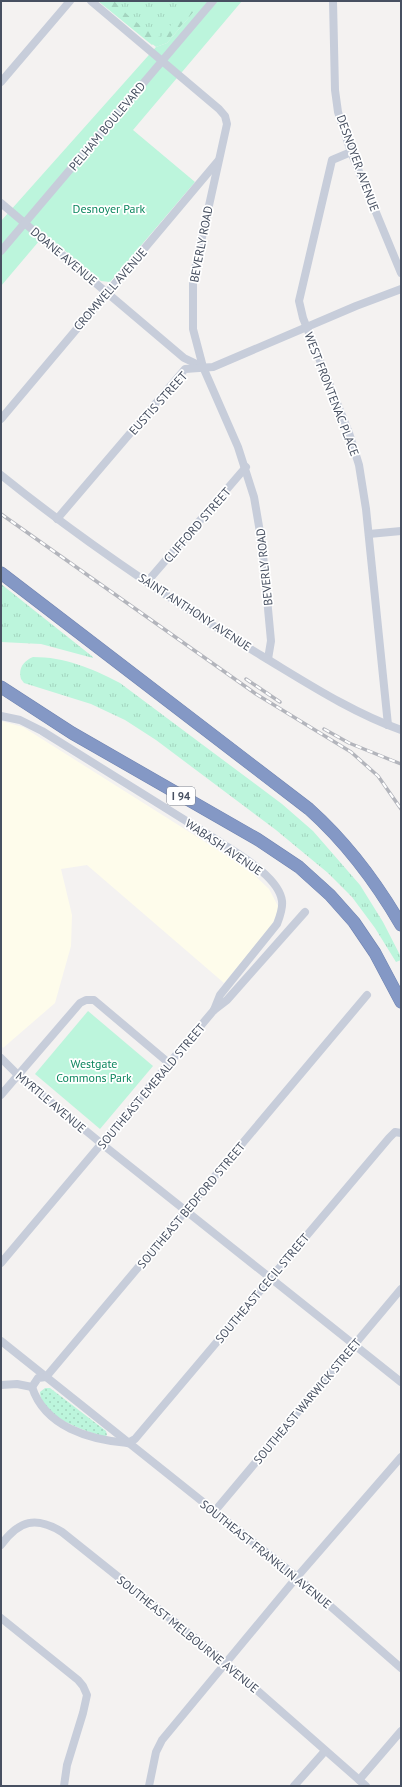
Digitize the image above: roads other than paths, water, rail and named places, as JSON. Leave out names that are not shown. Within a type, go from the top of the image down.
[{"type":"highway","points":[[1,573],[309,809],[348,848],[368,873],[401,926]]},
{"type":"highway","name":"I 94","points":[[1,687],[40,714],[243,830],[299,867],[333,898],[354,922],[375,953],[401,1002]]},
{"type":"street","points":[[1,82],[70,1]]},
{"type":"street","name":"BEVERLY ROAD","points":[[91,1],[219,109],[225,116],[227,124],[193,278],[193,329],[203,366],[246,467],[254,497],[262,544],[271,641],[268,659]]},
{"type":"street","name":"PELHAM BOULEVARD","points":[[1,251],[213,1]]},
{"type":"street","name":"DESNOYER AVENUE","points":[[333,1],[335,90],[338,112],[351,152],[401,273]]},
{"type":"street","name":"WEST FRONTENAC PLACE","points":[[351,152],[332,160],[299,301],[300,310],[306,326],[352,442],[363,486],[388,725]]},
{"type":"street","name":"CROMWELL AVENUE","points":[[1,419],[106,292],[220,159]]},
{"type":"street","name":"DOANE AVENUE","points":[[1,203],[184,358],[203,366]]},
{"type":"street","name":"EUSTIS STREET","points":[[57,519],[185,369],[203,366],[213,367],[306,326],[401,289]]},
{"type":"street","name":"CLIFFORD STREET","points":[[147,582],[246,467]]},
{"type":"street","name":"SAINT ANTHONY AVENUE","points":[[1,475],[57,519],[209,624],[340,703],[401,730]]},
{"type":"street","points":[[369,534],[401,531]]},
{"type":"street","name":"WABASH AVENUE","points":[[1,716],[20,720],[42,731],[238,854],[266,876],[277,890],[282,899],[282,912],[277,924],[220,995],[214,1010]]},
{"type":"street","name":"SOUTHEAST EMERALD STREET","points":[[1,1263],[214,1010],[227,1000],[305,912]]},
{"type":"street","name":"SOUTHEAST BEDFORD STREET","points":[[32,1386],[38,1378],[46,1377],[367,995]]},
{"type":"street","points":[[1,1096],[80,1003],[86,1000],[94,1000],[170,1064]]},
{"type":"street","name":"MYRTLE AVENUE","points":[[1,1058],[18,1075],[102,1144],[401,1382]]},
{"type":"street","name":"SOUTHEAST CECIL STREET","points":[[128,1443],[135,1439],[270,1278],[398,1132]]},
{"type":"street","name":"SOUTHEAST WARWICK STREET","points":[[214,1512],[401,1289]]},
{"type":"street","name":"SOUTHEAST FRANKLIN AVENUE","points":[[1,1341],[297,1577],[401,1668]]},
{"type":"street","points":[[1,1385],[17,1384],[32,1386],[40,1405],[55,1420],[82,1434],[104,1441],[128,1443]]},
{"type":"street","points":[[149,1786],[159,1744],[297,1577],[401,1457]]},
{"type":"street","name":"SOUTHEAST MELBOURNE AVENUE","points":[[1,1545],[11,1533],[23,1524],[40,1522],[54,1527],[226,1663],[324,1751],[366,1786]]},
{"type":"street","points":[[1,1618],[78,1680],[83,1686],[87,1695],[67,1765],[64,1786]]},
{"type":"street","points":[[359,1780],[401,1731]]},
{"type":"street","points":[[294,1786],[324,1751]]},
{"type":"railway","points":[[1,514],[256,694],[351,752],[378,776],[401,809]]},
{"type":"railway","points":[[246,679],[280,702]]},
{"type":"railway","points":[[324,729],[349,743],[401,764]]},
{"type":"park label","name":"Desnoyer Park","points":[[109,208]]},
{"type":"park label","name":"Westgate Commons Park","points":[[94,1070]]}]
